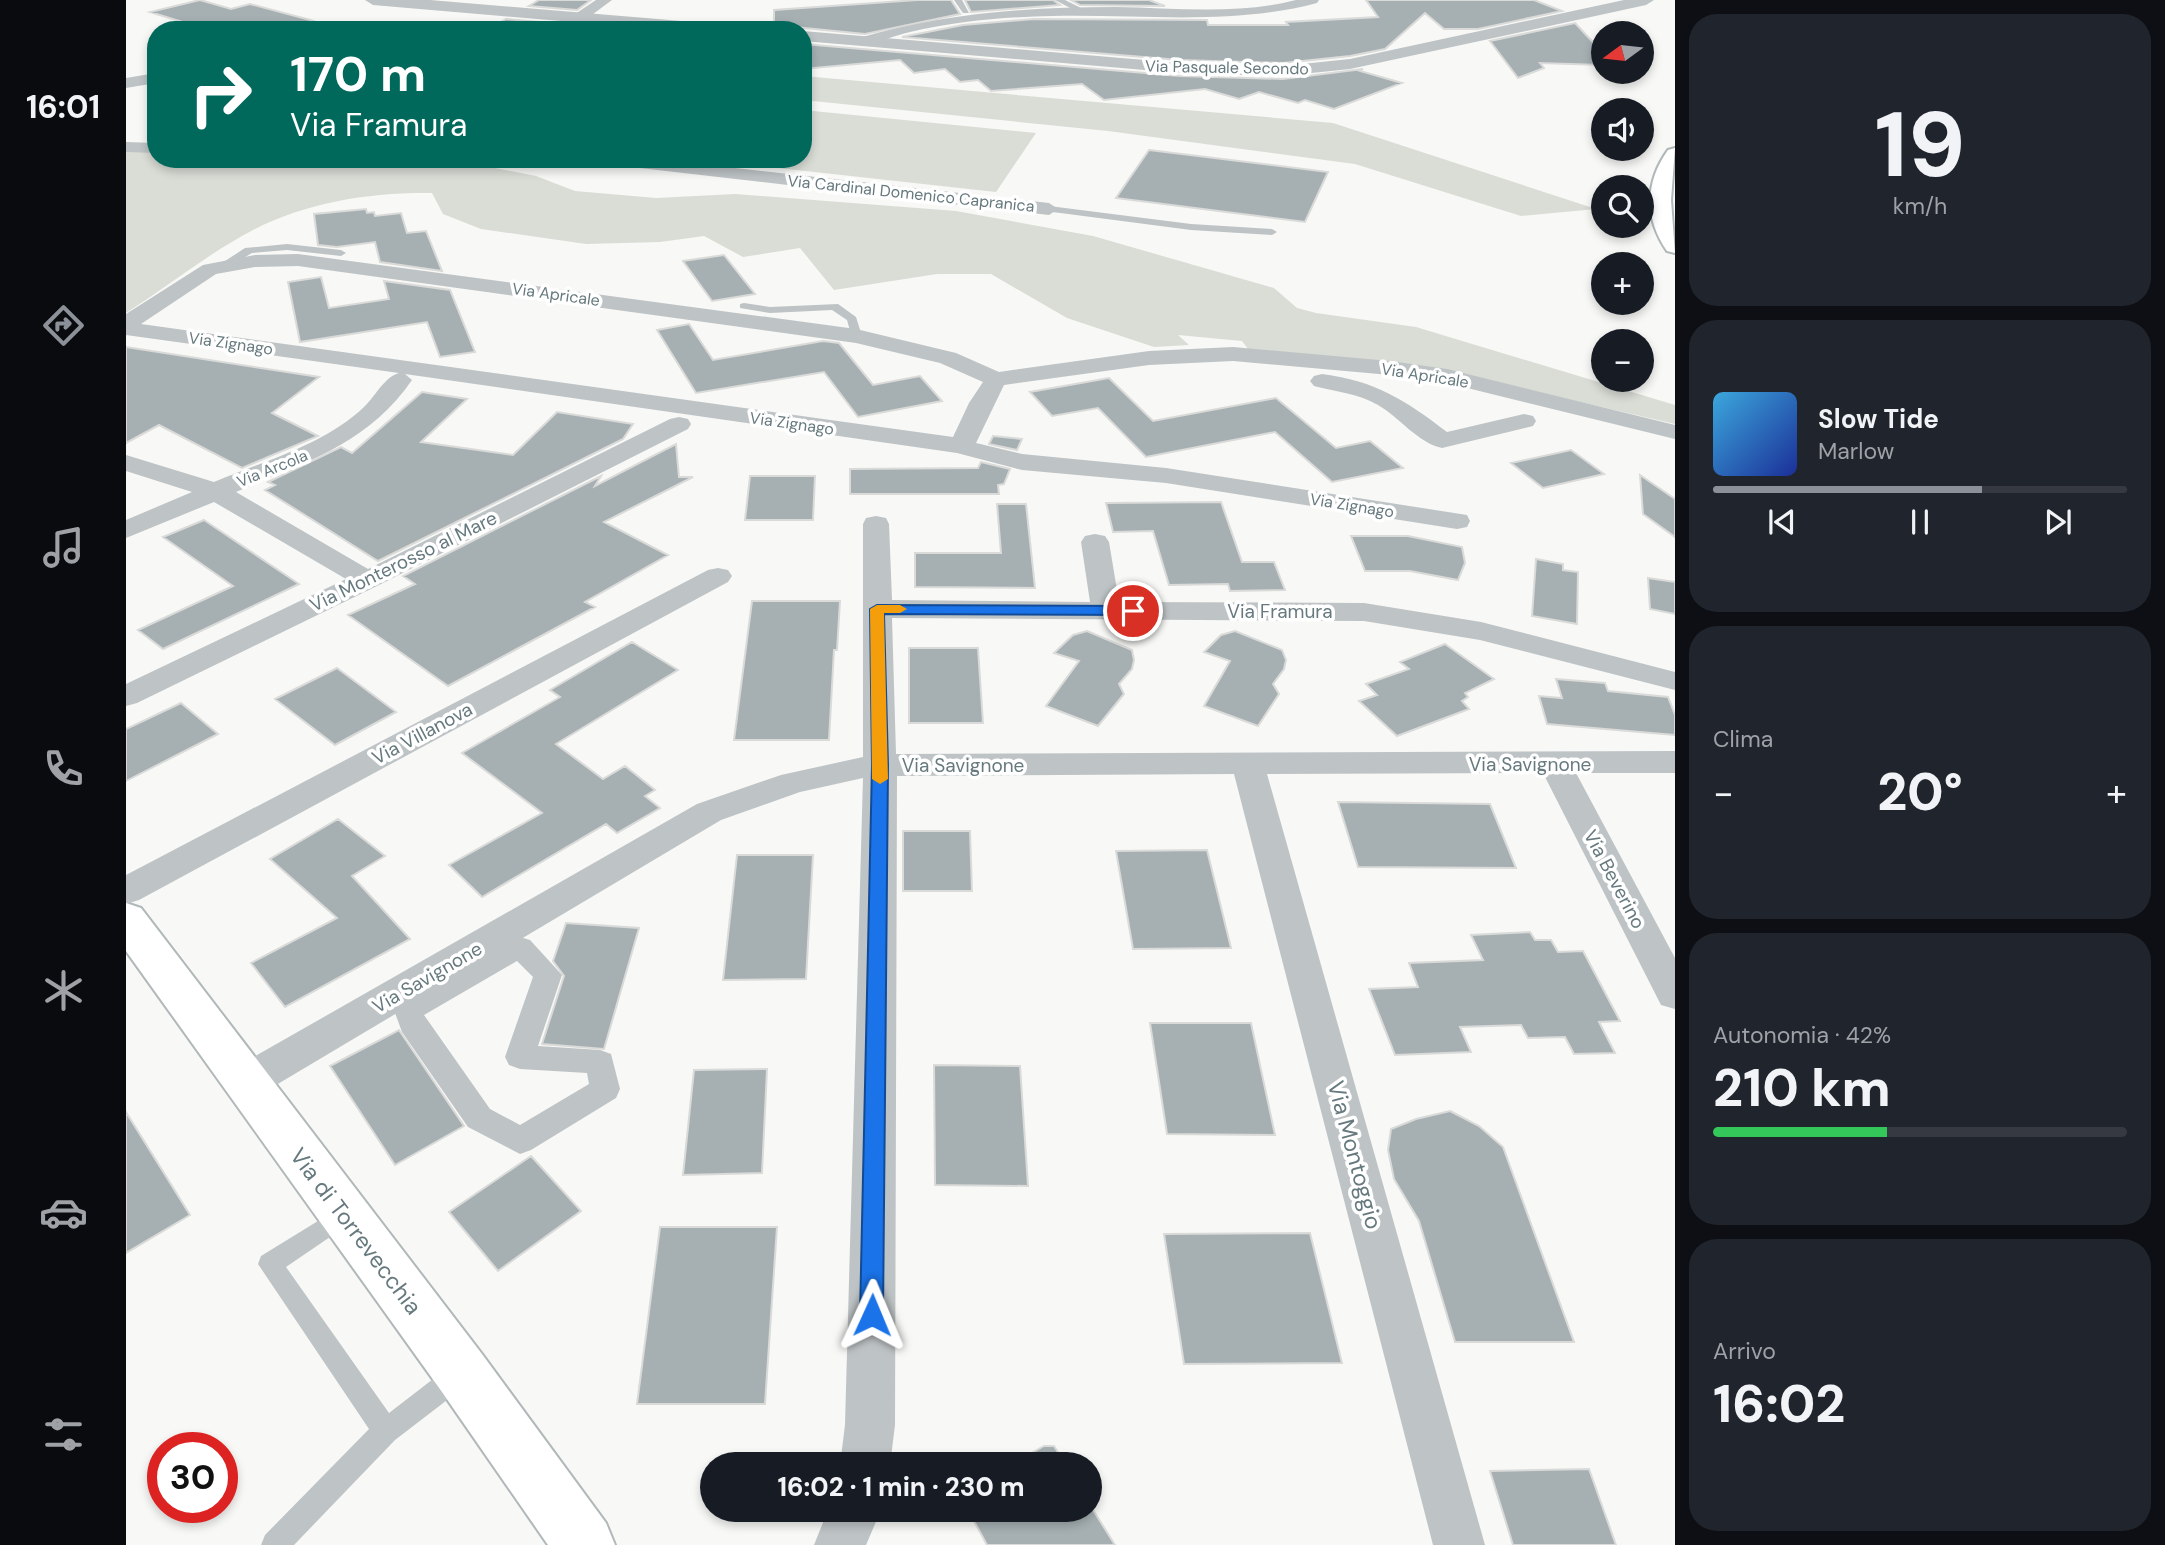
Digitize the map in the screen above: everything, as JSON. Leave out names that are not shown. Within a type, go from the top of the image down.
[{"type":"main road","points":[[1675,154],[1666,171],[1661,206],[1661,218],[1675,246]]},
{"type":"main road","name":"Via di Torrevecchia","points":[[126,919],[461,1373],[584,1545]]},
{"type":"street","points":[[373,0],[626,21]]},
{"type":"street","points":[[580,17],[606,0]]},
{"type":"street","points":[[864,41],[909,22],[962,6],[1253,12],[1312,0]]},
{"type":"street","name":"Via Pasquale Secondo","points":[[812,37],[1163,67],[1310,70],[1350,64],[1646,0]]},
{"type":"street","points":[[456,21],[507,12]]},
{"type":"street","points":[[126,83],[147,80]]},
{"type":"street","points":[[126,147],[147,148]]},
{"type":"street","name":"Via Cardinal Domenico Capranica","points":[[685,168],[1049,209]]},
{"type":"street","name":"Via Apricale","points":[[126,326],[200,274],[224,265],[265,260],[305,261],[856,335],[948,358],[996,379],[1169,356],[1233,354],[1413,371],[1484,385],[1675,432]]},
{"type":"street","name":"Via Zignago","points":[[126,326],[962,446],[982,455],[1018,464],[1123,470],[1457,521]]},
{"type":"street","name":"Via Apricale","points":[[1169,356],[1183,368],[1198,373],[1339,382],[1361,387],[1380,394],[1442,441],[1524,421]]},
{"type":"street","points":[[962,446],[981,403],[996,379]]},
{"type":"street","name":"Via Arcola","points":[[126,530],[314,451],[349,432],[373,412],[400,380]]},
{"type":"street","name":"Via Monterosso al Mare","points":[[126,696],[367,580],[679,424]]},
{"type":"street","points":[[126,463],[215,491],[367,580]]},
{"type":"street","points":[[867,1452],[870,1425],[880,765],[876,524]]},
{"type":"street","points":[[1095,542],[1107,611]]},
{"type":"street","name":"Via Villanova","points":[[126,891],[718,576]]},
{"type":"street","name":"Via Framura","points":[[877,609],[1364,612],[1481,631],[1675,681]]},
{"type":"street","name":"Via Savignone","points":[[246,1082],[709,812],[778,785],[880,765],[1675,762]]},
{"type":"street","name":"Via Beverino","points":[[1555,764],[1675,994]]},
{"type":"street","name":"Via Montoggio","points":[[1248,765],[1459,1545]]},
{"type":"street","points":[[520,947],[548,975],[520,1057],[600,1062],[605,1089],[520,1141],[479,1118],[412,1024],[408,1010],[520,947]]},
{"type":"street","points":[[840,1545],[850,1522]]},
{"type":"lane","points":[[1059,0],[1077,8]]},
{"type":"lane","points":[[1049,209],[1191,227],[1272,232]]},
{"type":"lane","points":[[224,265],[249,250],[287,247],[341,253]]},
{"type":"lane","points":[[744,306],[770,310],[834,306],[852,319],[856,335]]},
{"type":"lane","points":[[344,1215],[270,1264],[386,1432]]},
{"type":"lane","points":[[275,1545],[386,1432],[461,1373]]},
{"type":"shaded area","points":[[812,77],[1333,123],[1591,209],[1521,216],[1355,164],[1108,131],[812,101]]},
{"type":"shaded area","points":[[812,111],[1036,133],[996,192],[778,168],[812,168]]},
{"type":"shaded area","points":[[126,150],[147,151],[147,168],[495,168],[536,176],[575,191],[656,198],[735,194],[956,211],[1093,236],[1274,288],[1297,308],[1316,313],[1416,327],[1591,380],[1591,392],[1632,392],[1675,405],[1675,424],[1477,378],[1248,349],[1242,341],[1178,335],[1189,345],[1154,347],[1067,318],[991,274],[937,274],[834,290],[800,248],[743,257],[704,236],[660,242],[586,244],[481,229],[443,214],[432,193],[386,194],[317,206],[273,220],[220,249],[126,313]]},
{"type":"building","points":[[200,0],[231,9],[250,4],[314,21],[179,21],[150,12]]},
{"type":"building","points":[[539,0],[591,0],[577,10],[529,6]]},
{"type":"building","points":[[951,0],[960,14],[865,34],[812,29],[812,21],[774,21],[774,10]]},
{"type":"building","points":[[965,0],[1053,0],[1060,5],[971,12]]},
{"type":"building","points":[[1071,0],[1149,0],[1165,6],[1080,5]]},
{"type":"building","points":[[1366,0],[1534,0],[1562,11],[1478,29],[1444,29],[1425,13],[1385,49],[1350,56],[1283,63],[1180,60],[902,37],[963,25],[1034,19],[1207,20],[1208,25],[1288,25],[1286,22],[1378,17]]},
{"type":"building","points":[[1575,23],[1591,40],[1591,65],[1540,63],[1544,68],[1518,78],[1490,41]]},
{"type":"building","points":[[812,45],[1180,76],[1283,79],[1363,69],[1360,71],[1402,83],[1334,109],[1305,100],[1298,103],[1259,92],[1239,99],[1205,89],[1104,100],[1082,84],[991,91],[978,80],[960,82],[945,69],[914,73],[900,60],[812,68]]},
{"type":"building","points":[[1149,150],[1328,172],[1305,222],[1116,198]]},
{"type":"building","points":[[366,209],[367,213],[374,212],[375,216],[401,213],[407,233],[426,231],[442,271],[380,262],[375,242],[337,247],[318,245],[314,214]]},
{"type":"building","points":[[724,255],[755,294],[712,301],[683,261]]},
{"type":"building","points":[[321,277],[329,308],[389,299],[384,281],[450,290],[475,352],[440,357],[427,322],[300,342],[288,282]]},
{"type":"building","points":[[689,324],[713,360],[823,341],[839,343],[873,385],[920,376],[942,401],[858,417],[824,372],[696,393],[657,330]]},
{"type":"building","points":[[126,347],[319,377],[272,413],[318,436],[242,468],[159,425],[126,443]]},
{"type":"building","points":[[1109,378],[1153,421],[1276,398],[1336,448],[1370,441],[1403,468],[1332,482],[1275,432],[1146,457],[1098,408],[1052,416],[1030,392]]},
{"type":"building","points":[[422,392],[467,399],[421,442],[513,455],[557,412],[633,424],[623,439],[378,561],[265,490],[275,485],[268,482],[341,447],[352,453]]},
{"type":"building","points":[[993,436],[1022,439],[1017,450],[989,444]]},
{"type":"building","points":[[676,444],[679,477],[693,477],[604,522],[668,555],[585,602],[595,607],[448,686],[348,615],[415,584],[403,576],[601,476],[595,486]]},
{"type":"building","points":[[1571,450],[1604,474],[1543,488],[1511,463]]},
{"type":"building","points":[[981,462],[1010,469],[1004,484],[998,485],[999,494],[850,494],[850,469],[978,468]]},
{"type":"building","points":[[1640,475],[1675,499],[1675,537],[1643,514]]},
{"type":"building","points":[[750,476],[815,476],[813,520],[745,520]]},
{"type":"building","points":[[1221,502],[1242,562],[1274,562],[1285,590],[1230,591],[1228,584],[1169,585],[1153,531],[1113,532],[1106,503]]},
{"type":"building","points":[[997,504],[1026,504],[1035,588],[915,587],[915,553],[1001,553]]},
{"type":"building","points":[[204,520],[299,584],[163,649],[138,630],[233,586],[163,537]]},
{"type":"building","points":[[1351,536],[1408,536],[1462,547],[1465,563],[1458,580],[1410,571],[1365,571]]},
{"type":"building","points":[[1536,559],[1563,564],[1563,570],[1578,572],[1577,624],[1532,616]]},
{"type":"building","points":[[1648,578],[1675,582],[1675,614],[1650,609]]},
{"type":"building","points":[[752,601],[840,601],[837,650],[834,650],[829,740],[734,740]]},
{"type":"building","points":[[1087,631],[1132,650],[1134,660],[1132,669],[1119,684],[1124,694],[1098,726],[1046,706],[1079,661],[1054,653],[1073,635]]},
{"type":"building","points":[[1235,631],[1282,650],[1286,660],[1284,669],[1273,684],[1279,694],[1258,726],[1204,706],[1230,661],[1204,652],[1221,635]]},
{"type":"building","points":[[632,642],[678,670],[556,744],[603,779],[625,766],[655,790],[645,796],[660,808],[617,833],[606,824],[482,897],[449,865],[542,813],[462,753],[560,697],[550,690]]},
{"type":"building","points":[[1445,644],[1494,679],[1465,693],[1468,697],[1462,701],[1469,709],[1397,736],[1359,701],[1377,695],[1366,684],[1409,669],[1400,662]]},
{"type":"building","points":[[909,648],[978,648],[983,723],[909,723]]},
{"type":"building","points":[[337,668],[396,712],[335,745],[275,699]]},
{"type":"building","points":[[1556,679],[1605,683],[1608,691],[1668,697],[1675,715],[1675,735],[1547,724],[1539,696],[1562,698]]},
{"type":"building","points":[[181,703],[218,734],[126,781],[126,729]]},
{"type":"building","points":[[1338,802],[1490,804],[1516,868],[1358,867]]},
{"type":"building","points":[[338,819],[385,856],[352,876],[410,939],[285,1007],[251,963],[337,918],[270,859]]},
{"type":"building","points":[[903,831],[970,831],[972,891],[903,891]]},
{"type":"building","points":[[1207,850],[1231,948],[1133,949],[1116,851]]},
{"type":"building","points":[[737,855],[813,855],[806,979],[723,980]]},
{"type":"building","points":[[566,923],[639,928],[604,1049],[542,1044],[564,976],[553,961]]},
{"type":"building","points":[[1530,932],[1535,940],[1551,940],[1558,952],[1583,951],[1620,1021],[1599,1022],[1615,1053],[1574,1054],[1565,1037],[1528,1038],[1521,1025],[1460,1027],[1471,1052],[1395,1055],[1369,989],[1418,987],[1409,963],[1483,960],[1471,935]]},
{"type":"building","points":[[1150,1023],[1251,1023],[1275,1135],[1167,1134]]},
{"type":"building","points":[[399,1030],[464,1126],[395,1165],[330,1066]]},
{"type":"building","points":[[934,1065],[1020,1066],[1028,1186],[935,1185]]},
{"type":"building","points":[[767,1069],[762,1173],[683,1175],[694,1070]]},
{"type":"building","points":[[1450,1111],[1479,1126],[1503,1147],[1574,1342],[1455,1342],[1419,1221],[1394,1179],[1388,1150],[1391,1129],[1416,1119]]},
{"type":"building","points":[[126,1112],[190,1215],[126,1253]]},
{"type":"building","points":[[531,1156],[581,1211],[498,1271],[449,1212]]},
{"type":"building","points":[[660,1227],[777,1227],[765,1404],[637,1404]]},
{"type":"building","points":[[1310,1233],[1342,1363],[1184,1364],[1164,1234]]},
{"type":"building","points":[[1044,1446],[1054,1446],[1058,1452],[1034,1452]]},
{"type":"building","points":[[1589,1469],[1616,1545],[1513,1545],[1490,1471]]},
{"type":"building","points":[[975,1522],[1101,1522],[1115,1545],[987,1545]]},
{"type":"slow traffic","points":[[880,779],[877,609],[900,609]]},
{"type":"route","points":[[872,1315],[880,765],[877,609],[1133,611]]}]
